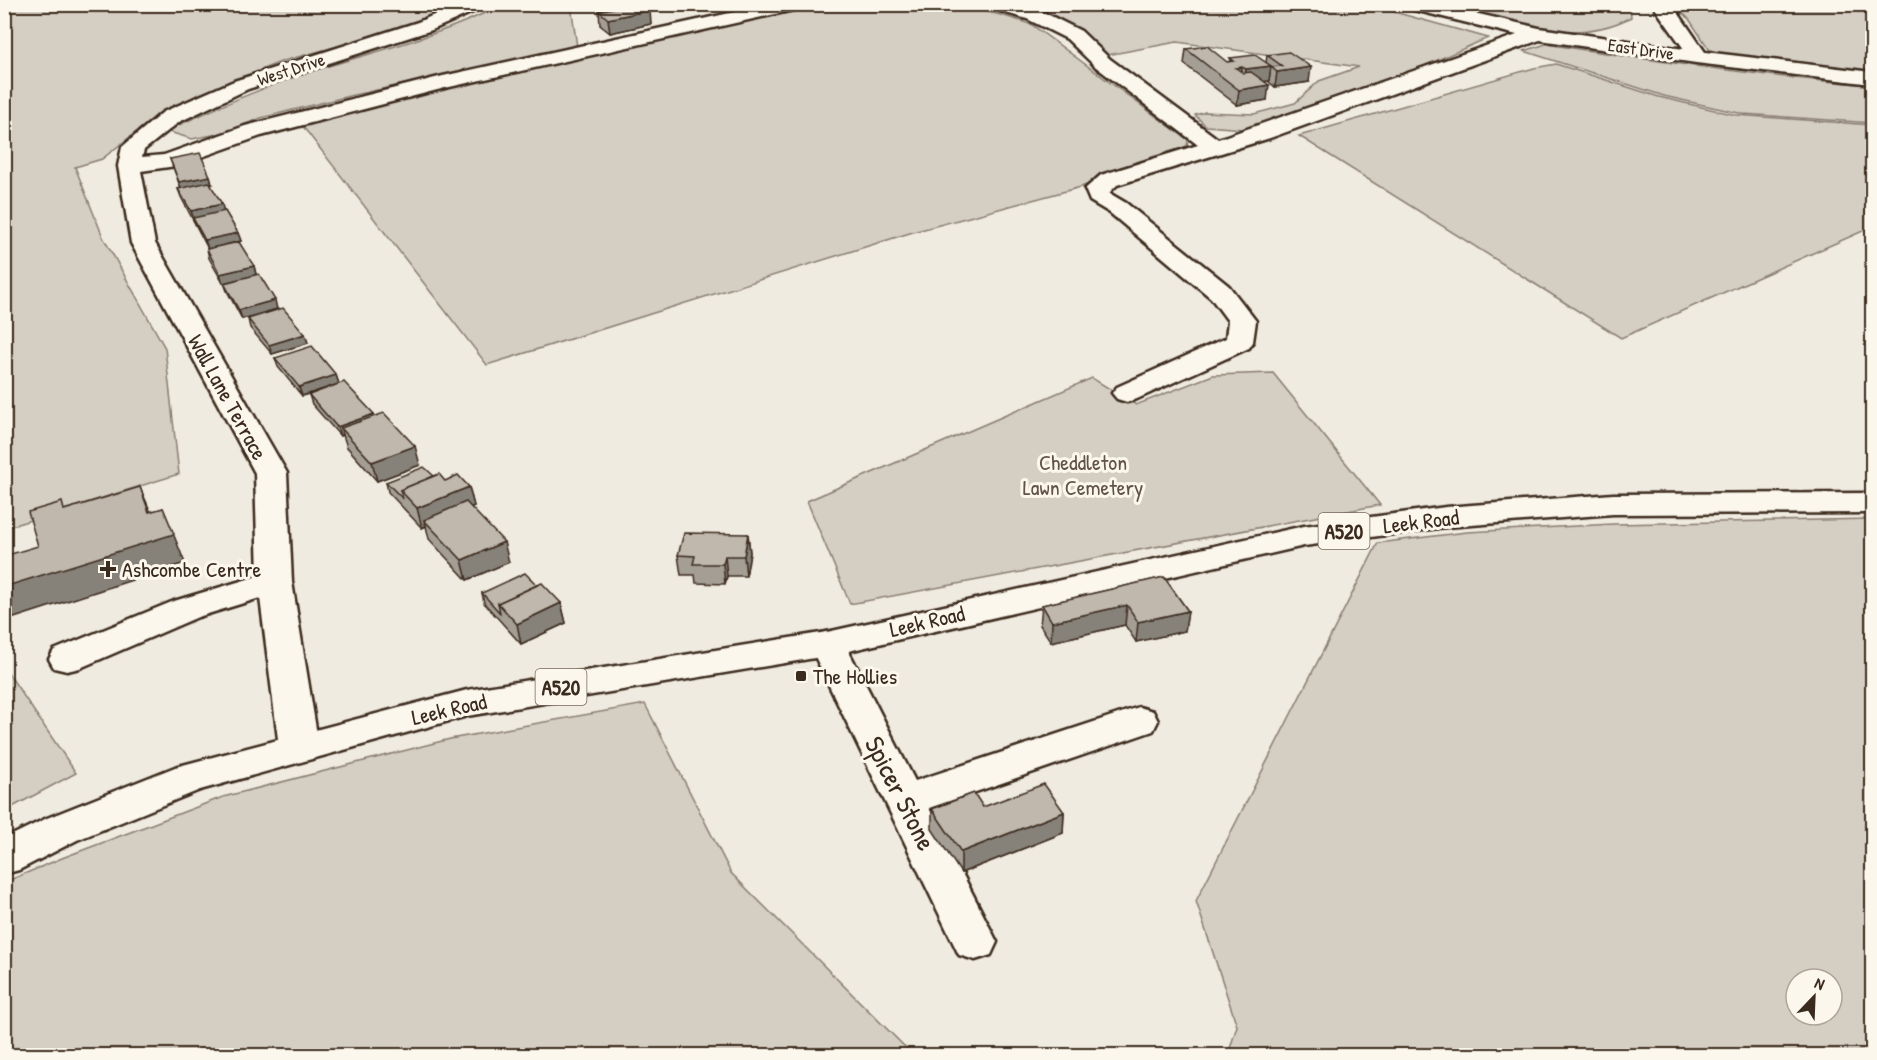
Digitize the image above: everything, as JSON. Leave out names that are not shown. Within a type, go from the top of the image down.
[{"type":"main road","name":"West Drive","points":[[129,166],[133,147],[171,117],[241,85],[425,26],[476,4]]},
{"type":"main road","points":[[129,166],[168,161],[253,131],[442,82],[798,4]]},
{"type":"main road","points":[[995,4],[1034,15],[1074,35],[1103,63],[1215,147]]},
{"type":"main road","name":"East Drive","points":[[1412,4],[1492,25],[1539,34],[1696,57],[1872,78]]},
{"type":"main road","points":[[1661,4],[1695,51],[1696,57]]},
{"type":"main road","points":[[1127,393],[1239,342],[1242,321],[1220,292],[1118,208],[1098,196],[1097,189],[1109,180],[1262,133],[1539,34]]},
{"type":"main road","name":"Wall Lane Terrace","points":[[129,166],[142,243],[271,473],[275,582],[299,747]]},
{"type":"main road","name":"Leek Road","points":[[4,858],[63,829],[189,778],[467,703],[827,644],[1304,536],[1415,521],[1613,504],[1872,503]]},
{"type":"main road","points":[[67,659],[186,609],[275,582]]},
{"type":"main road","name":"Spicer Stone","points":[[827,644],[975,942]]},
{"type":"main road","points":[[904,800],[1139,721]]},
{"type":"green space","points":[[828,4],[958,7],[1008,17],[1032,25],[1188,140],[1187,146],[1081,187],[913,232],[487,365],[301,124],[563,57]]},
{"type":"green space","points":[[4,5],[457,5],[386,33],[283,61],[195,96],[141,128],[102,159],[75,167],[103,237],[165,348],[179,474],[5,528]]},
{"type":"green space","points":[[501,5],[571,5],[577,47],[349,96],[261,118],[223,133],[192,139],[166,131],[280,82],[457,25]]},
{"type":"green space","points":[[999,5],[1369,5],[1488,38],[1394,79],[1278,120],[1244,129],[1206,126],[1195,115],[1205,112],[1254,114],[1295,103],[1319,81],[1359,67],[1177,42],[1102,56]]},
{"type":"green space","points":[[1426,5],[1630,5],[1631,17],[1608,26],[1583,31],[1556,31],[1502,24]]},
{"type":"green space","points":[[1674,5],[1872,5],[1872,71],[1797,65],[1719,54],[1709,49],[1689,19]]},
{"type":"green space","points":[[1546,44],[1750,73],[1872,85],[1872,123],[1743,114],[1664,96],[1524,51]]},
{"type":"green space","points":[[1556,64],[1659,97],[1736,115],[1872,125],[1872,227],[1621,338],[1299,136],[1534,68]]},
{"type":"green space","name":"Cheddleton Lawn Cemetery","points":[[1273,373],[1380,505],[850,604],[807,501],[1092,378],[1136,405],[1213,375]]},
{"type":"green space","points":[[1872,519],[1872,1055],[1228,1055],[1237,1026],[1196,901],[1378,543],[1467,532],[1613,524]]},
{"type":"green space","points":[[4,667],[76,773],[5,811],[4,811]]},
{"type":"green space","points":[[645,704],[731,873],[913,1055],[5,1055],[5,882],[223,797],[450,739]]},
{"type":"building","points":[[608,4],[642,4],[650,10],[608,19],[599,11],[613,8]]},
{"type":"building","points":[[1207,46],[1227,62],[1234,61],[1230,58],[1255,55],[1271,66],[1236,68],[1243,73],[1251,72],[1269,85],[1239,90],[1186,49]]},
{"type":"building","points":[[1289,52],[1311,67],[1277,72],[1271,67],[1282,66],[1267,55]]},
{"type":"building","points":[[200,153],[210,176],[179,182],[170,159]]},
{"type":"building","points":[[209,182],[222,204],[191,211],[178,189]]},
{"type":"building","points":[[225,211],[238,233],[205,240],[193,218]]},
{"type":"building","points":[[239,242],[254,266],[220,274],[207,249]]},
{"type":"building","points":[[259,274],[275,300],[239,310],[224,283]]},
{"type":"building","points":[[283,308],[305,334],[269,345],[248,319]]},
{"type":"building","points":[[312,346],[336,375],[299,387],[275,358]]},
{"type":"building","points":[[344,382],[374,414],[337,427],[309,395]]},
{"type":"building","points":[[384,413],[415,446],[372,462],[341,428]]},
{"type":"building","points":[[424,467],[434,476],[400,490],[403,499],[386,482]]},
{"type":"building","points":[[439,474],[445,481],[458,475],[469,487],[417,508],[400,490]]},
{"type":"building","points":[[140,487],[149,512],[163,508],[174,534],[4,587],[4,556],[38,546],[28,512],[62,502],[64,510]]},
{"type":"building","points":[[466,502],[504,542],[462,560],[424,520]]},
{"type":"building","points":[[684,533],[748,534],[744,556],[725,556],[723,564],[693,564],[695,556],[678,555]]},
{"type":"building","points":[[525,573],[537,585],[498,603],[500,613],[482,593]]},
{"type":"building","points":[[1164,577],[1188,611],[1138,622],[1127,605],[1052,622],[1042,605]]},
{"type":"building","points":[[542,583],[561,603],[517,624],[498,603]]},
{"type":"building","points":[[1044,784],[1064,812],[961,852],[932,809],[974,793],[983,807]]},
{"type":"place","name":"Ashcombe Centre","points":[[108,569]]},
{"type":"place","name":"The Hollies","points":[[801,676]]}]
